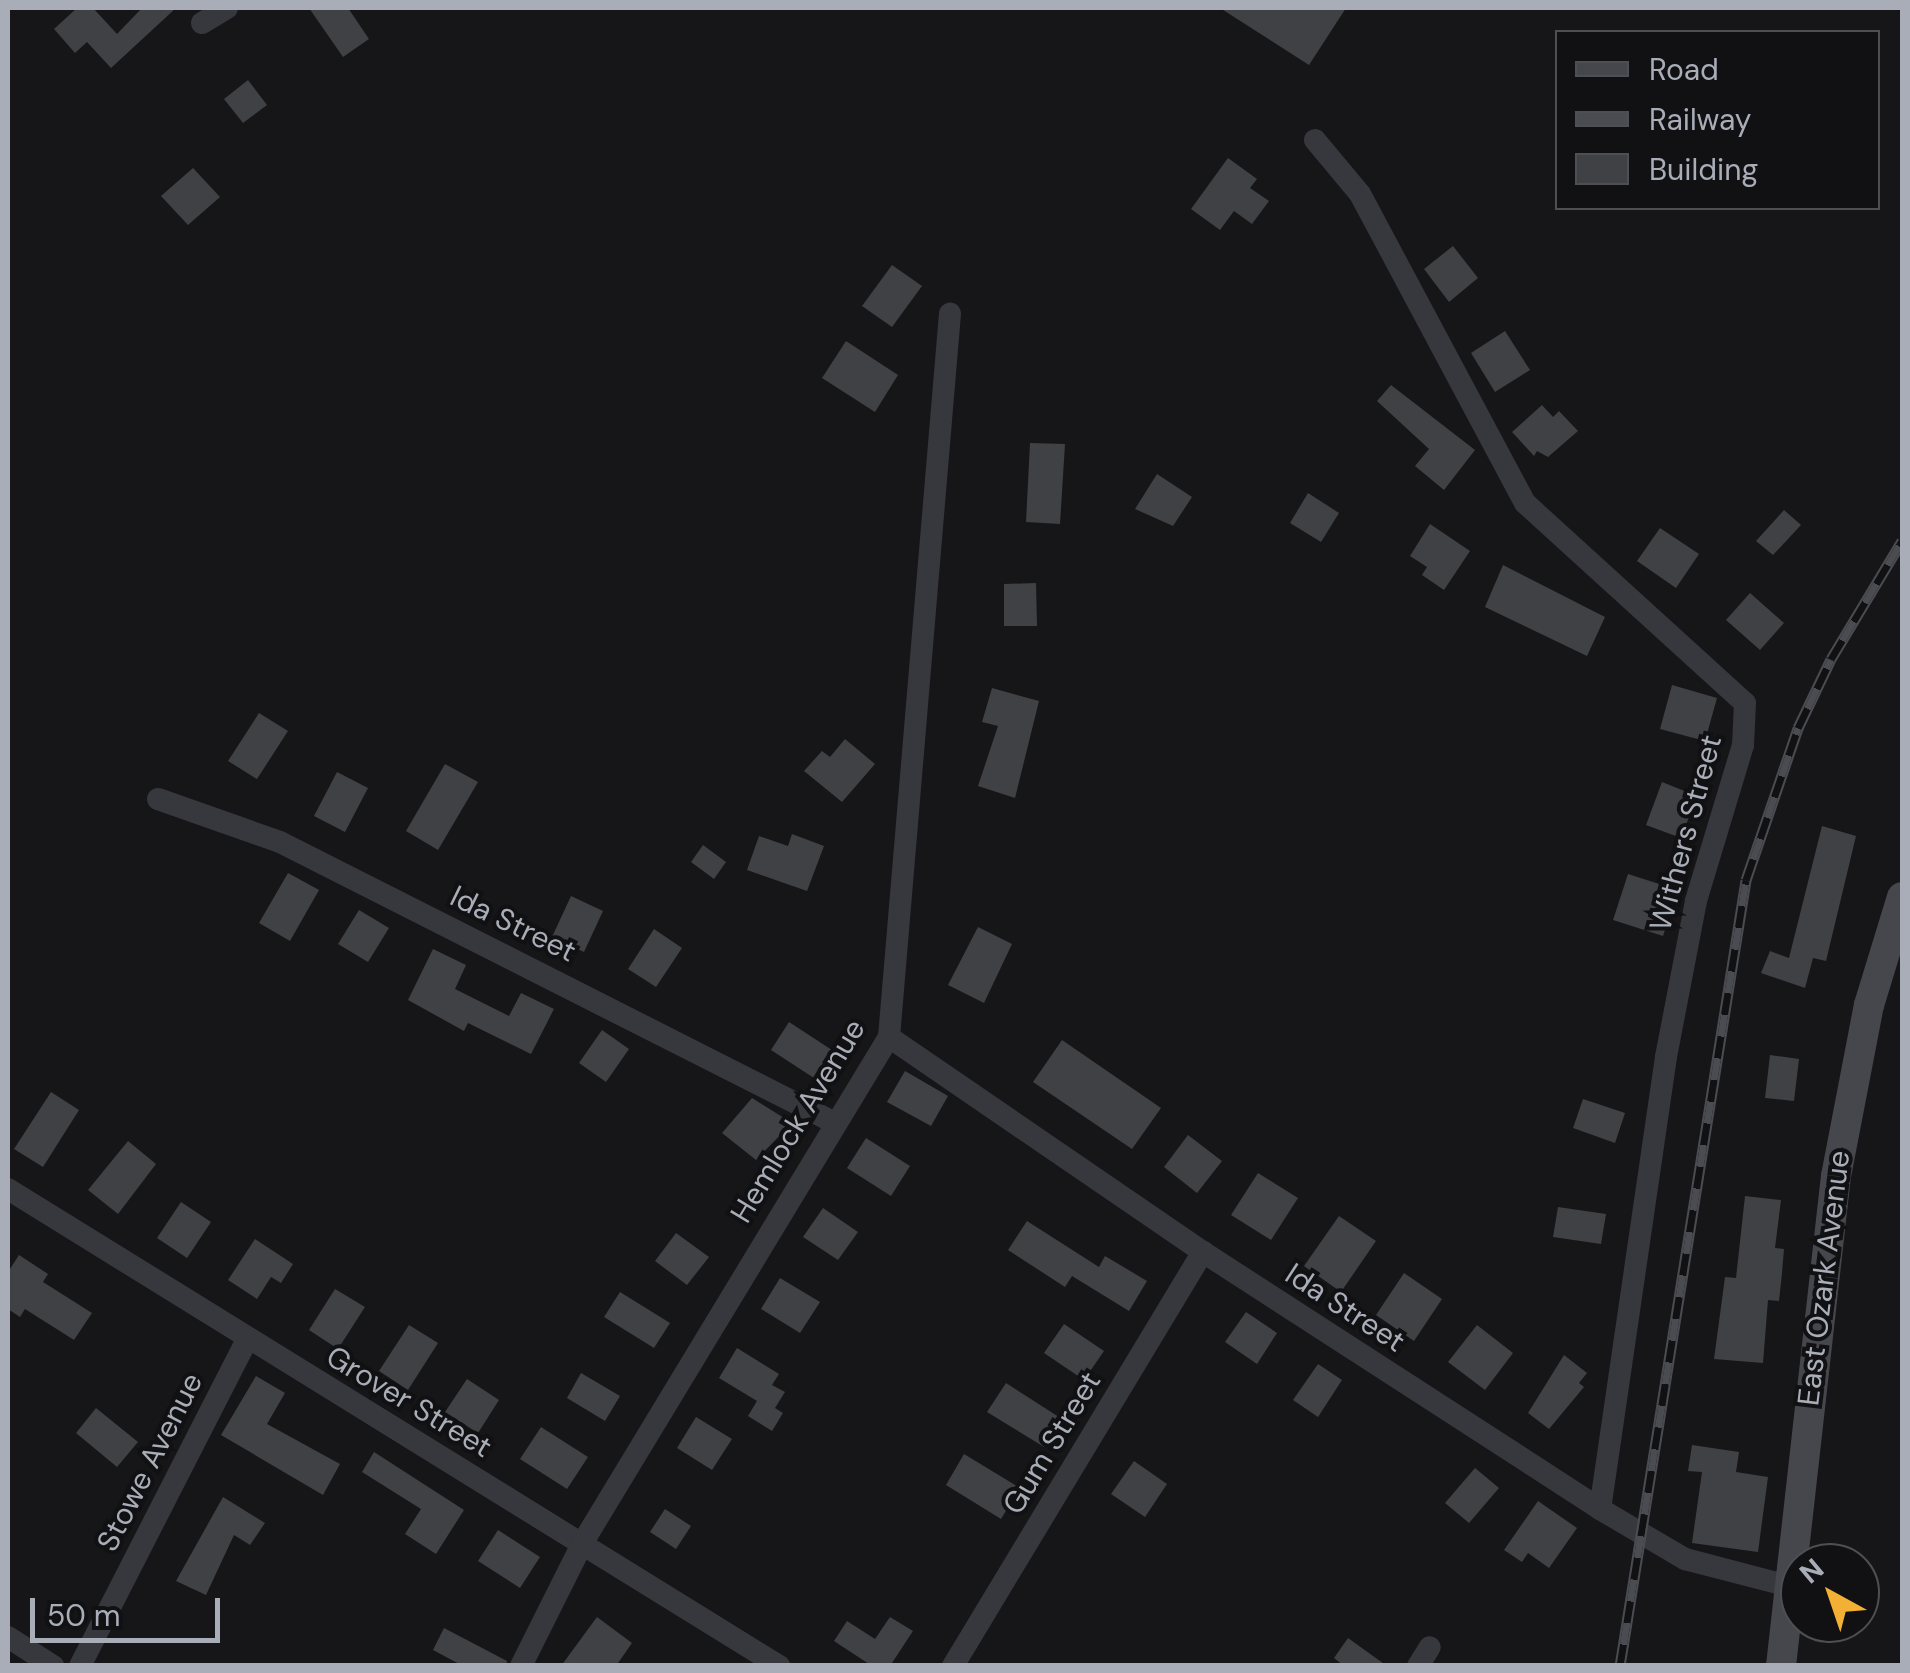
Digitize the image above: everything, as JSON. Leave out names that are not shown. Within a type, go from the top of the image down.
[{"type":"main road","name":"East Ozark Avenue","points":[[1794,1543],[1836,1176],[1897,933],[1902,897]]},
{"type":"street","points":[[202,23],[227,8]]},
{"type":"street","name":"Withers Street","points":[[1314,140],[1360,194],[1524,503],[1745,703],[1743,745],[1696,900],[1666,1057],[1600,1509]]},
{"type":"street","name":"Hemlock Avenue","points":[[521,1666],[582,1542],[833,1122],[889,1037],[950,314]]},
{"type":"street","name":"Ida Street","points":[[158,799],[280,842],[833,1122]]},
{"type":"street","name":"Ida Street","points":[[889,1037],[1203,1252],[1600,1509],[1684,1559],[1780,1584]]},
{"type":"street","name":"Grover Street","points":[[8,1188],[779,1666]]},
{"type":"street","name":"Gum Street","points":[[953,1666],[1203,1252]]},
{"type":"street","name":"Stowe Avenue","points":[[80,1666],[247,1339]]},
{"type":"street","points":[[8,1637],[53,1666]]},
{"type":"building","points":[[77,8],[93,8],[117,34],[142,8],[176,8],[111,68],[87,42],[75,53],[54,29]]},
{"type":"building","points":[[309,8],[348,8],[369,39],[343,57]]},
{"type":"building","points":[[1220,8],[1346,8],[1309,65]]},
{"type":"building","points":[[248,80],[267,105],[243,123],[224,99]]},
{"type":"building","points":[[1228,158],[1257,179],[1250,188],[1269,201],[1252,224],[1234,211],[1220,230],[1191,209]]},
{"type":"building","points":[[193,168],[220,197],[188,225],[161,196]]},
{"type":"building","points":[[1453,246],[1478,278],[1449,302],[1424,269]]},
{"type":"building","points":[[892,265],[922,286],[892,327],[862,306]]},
{"type":"building","points":[[1505,331],[1530,370],[1495,392],[1471,353]]},
{"type":"building","points":[[846,341],[898,375],[875,412],[822,378]]},
{"type":"building","points":[[1391,385],[1475,450],[1444,490],[1415,466],[1429,449],[1377,401]]},
{"type":"building","points":[[1542,405],[1553,417],[1559,411],[1578,431],[1548,457],[1537,451],[1534,456],[1512,432]]},
{"type":"building","points":[[1030,443],[1065,444],[1060,524],[1026,522]]},
{"type":"building","points":[[1157,474],[1192,497],[1173,526],[1135,509]]},
{"type":"building","points":[[1308,493],[1339,513],[1321,542],[1290,523]]},
{"type":"building","points":[[1784,510],[1801,525],[1773,555],[1756,541]]},
{"type":"building","points":[[1430,524],[1470,551],[1444,590],[1422,575],[1427,567],[1410,556]]},
{"type":"building","points":[[1660,528],[1699,554],[1676,588],[1637,561]]},
{"type":"building","points":[[1503,565],[1605,617],[1587,656],[1485,607]]},
{"type":"building","points":[[1036,583],[1037,626],[1004,626],[1004,584]]},
{"type":"building","points":[[1750,593],[1784,623],[1760,650],[1726,620]]},
{"type":"building","points":[[1672,685],[1717,698],[1705,741],[1660,729]]},
{"type":"building","points":[[992,688],[1039,701],[1015,798],[978,786],[998,726],[982,722]]},
{"type":"building","points":[[259,713],[288,731],[257,779],[228,761]]},
{"type":"building","points":[[845,739],[875,764],[842,802],[804,771],[822,751],[830,757]]},
{"type":"building","points":[[445,764],[478,782],[438,850],[406,831]]},
{"type":"building","points":[[337,772],[368,788],[345,832],[314,816]]},
{"type":"building","points":[[1662,782],[1697,796],[1681,838],[1646,825]]},
{"type":"building","points":[[1822,826],[1856,836],[1826,961],[1813,958],[1805,988],[1761,973],[1770,951],[1789,958]]},
{"type":"building","points":[[792,834],[824,846],[807,891],[747,870],[759,836],[788,846]]},
{"type":"building","points":[[703,845],[726,862],[714,879],[691,862]]},
{"type":"building","points":[[288,873],[319,890],[290,941],[259,923]]},
{"type":"building","points":[[1628,874],[1678,890],[1663,936],[1613,920]]},
{"type":"building","points":[[571,896],[603,911],[584,952],[552,937]]},
{"type":"building","points":[[359,910],[389,928],[368,962],[338,944]]},
{"type":"building","points":[[978,927],[1012,944],[984,1003],[948,985]]},
{"type":"building","points":[[654,929],[682,948],[656,987],[628,969]]},
{"type":"building","points":[[433,949],[466,965],[455,989],[509,1016],[521,993],[554,1009],[531,1054],[468,1023],[464,1031],[408,1000]]},
{"type":"building","points":[[789,1022],[835,1052],[817,1080],[771,1050]]},
{"type":"building","points":[[602,1030],[629,1049],[606,1082],[579,1063]]},
{"type":"building","points":[[1062,1040],[1161,1108],[1132,1149],[1033,1082]]},
{"type":"building","points":[[1770,1055],[1799,1059],[1794,1101],[1765,1098]]},
{"type":"building","points":[[905,1071],[948,1096],[931,1126],[887,1102]]},
{"type":"building","points":[[51,1092],[79,1110],[43,1167],[14,1149]]},
{"type":"building","points":[[752,1098],[792,1123],[756,1160],[722,1133]]},
{"type":"building","points":[[1583,1099],[1625,1113],[1615,1143],[1573,1128]]},
{"type":"building","points":[[1188,1135],[1222,1161],[1197,1193],[1164,1167]]},
{"type":"building","points":[[866,1138],[910,1166],[891,1196],[847,1168]]},
{"type":"building","points":[[128,1141],[156,1164],[118,1214],[88,1190]]},
{"type":"building","points":[[1258,1173],[1298,1198],[1271,1240],[1231,1215]]},
{"type":"building","points":[[1745,1196],[1781,1200],[1775,1248],[1784,1249],[1779,1301],[1768,1300],[1763,1363],[1714,1359],[1725,1277],[1736,1278]]},
{"type":"building","points":[[181,1202],[211,1222],[187,1258],[157,1238]]},
{"type":"building","points":[[1558,1207],[1606,1214],[1601,1244],[1553,1237]]},
{"type":"building","points":[[823,1208],[858,1232],[838,1260],[803,1237]]},
{"type":"building","points":[[1339,1216],[1376,1241],[1341,1292],[1304,1266]]},
{"type":"building","points":[[1027,1221],[1099,1267],[1105,1256],[1147,1281],[1129,1311],[1072,1276],[1065,1287],[1008,1250]]},
{"type":"building","points":[[676,1233],[709,1257],[687,1285],[655,1261]]},
{"type":"building","points":[[255,1239],[293,1264],[281,1283],[271,1277],[257,1299],[228,1280]]},
{"type":"building","points":[[19,1255],[48,1274],[43,1282],[92,1313],[74,1340],[25,1309],[20,1317],[8,1309],[8,1272]]},
{"type":"building","points":[[1404,1273],[1442,1299],[1414,1341],[1376,1315]]},
{"type":"building","points":[[780,1278],[820,1302],[800,1333],[761,1309]]},
{"type":"building","points":[[335,1289],[365,1307],[338,1349],[309,1330]]},
{"type":"building","points":[[620,1292],[670,1323],[654,1348],[604,1317]]},
{"type":"building","points":[[1246,1312],[1277,1333],[1257,1364],[1225,1342]]},
{"type":"building","points":[[1064,1324],[1104,1351],[1084,1380],[1044,1353]]},
{"type":"building","points":[[409,1325],[438,1343],[408,1390],[379,1371]]},
{"type":"building","points":[[1477,1325],[1513,1353],[1485,1390],[1448,1362]]},
{"type":"building","points":[[737,1348],[779,1374],[772,1385],[785,1392],[775,1408],[783,1413],[772,1431],[748,1416],[757,1401],[719,1378]]},
{"type":"building","points":[[1564,1355],[1587,1373],[1579,1383],[1584,1387],[1549,1429],[1528,1413]]},
{"type":"building","points":[[1318,1364],[1342,1380],[1318,1417],[1293,1400]]},
{"type":"building","points":[[581,1373],[620,1396],[605,1421],[567,1398]]},
{"type":"building","points":[[256,1376],[285,1393],[267,1424],[340,1464],[323,1495],[221,1435]]},
{"type":"building","points":[[467,1379],[499,1400],[478,1433],[445,1412]]},
{"type":"building","points":[[1006,1383],[1062,1419],[1044,1447],[987,1412]]},
{"type":"building","points":[[96,1408],[138,1442],[117,1467],[76,1433]]},
{"type":"building","points":[[696,1417],[732,1439],[712,1470],[677,1448]]},
{"type":"building","points":[[541,1427],[588,1457],[567,1489],[520,1459]]},
{"type":"building","points":[[1692,1445],[1739,1452],[1736,1472],[1768,1477],[1758,1552],[1692,1543],[1702,1472],[1688,1471]]},
{"type":"building","points":[[374,1452],[464,1510],[436,1554],[405,1534],[421,1509],[362,1472]]},
{"type":"building","points":[[964,1454],[1020,1488],[1001,1519],[946,1485]]},
{"type":"building","points":[[1134,1461],[1167,1484],[1145,1517],[1111,1494]]},
{"type":"building","points":[[1475,1468],[1499,1488],[1469,1523],[1445,1503]]},
{"type":"building","points":[[223,1497],[265,1523],[250,1545],[234,1535],[206,1595],[176,1581]]},
{"type":"building","points":[[1538,1501],[1577,1528],[1549,1568],[1528,1553],[1522,1562],[1504,1550]]},
{"type":"building","points":[[665,1509],[691,1526],[676,1549],[650,1532]]},
{"type":"building","points":[[498,1530],[540,1557],[520,1588],[478,1561]]},
{"type":"building","points":[[597,1617],[632,1643],[616,1666],[561,1666]]},
{"type":"building","points":[[890,1617],[913,1631],[890,1666],[872,1666],[834,1641],[847,1621],[875,1639]]},
{"type":"building","points":[[444,1628],[507,1661],[506,1666],[463,1666],[433,1650]]},
{"type":"building","points":[[1348,1638],[1387,1666],[1344,1666],[1334,1658]]},
{"type":"railway","points":[[1620,1666],[1746,880],[1798,728],[1831,659],[1902,541]]}]
